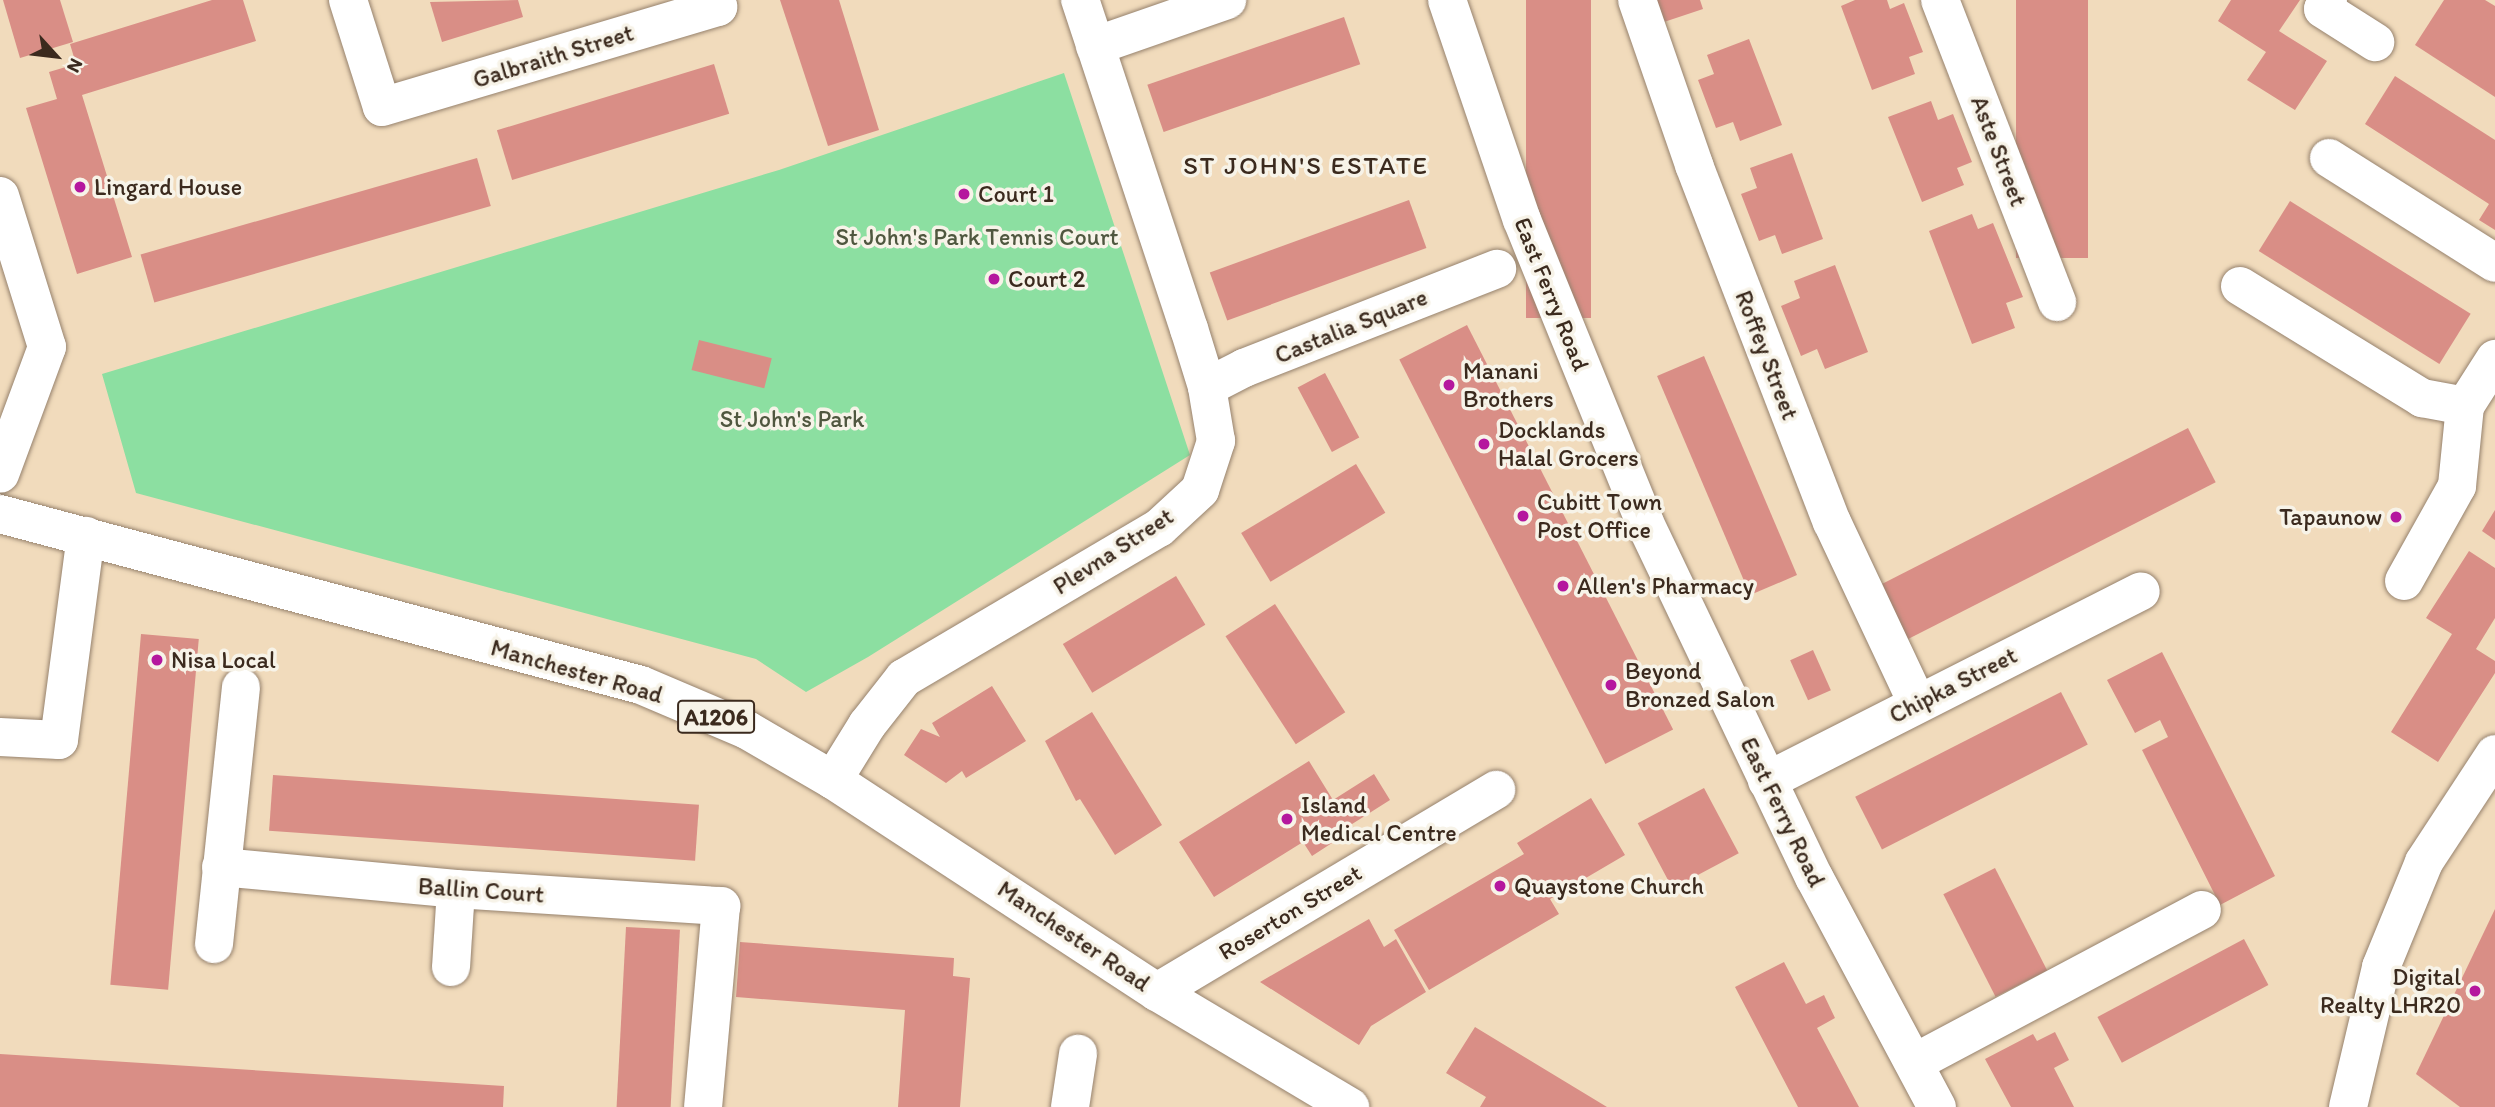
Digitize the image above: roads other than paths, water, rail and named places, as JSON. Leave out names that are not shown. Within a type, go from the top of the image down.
[{"type":"street","name":"Galbraith Street","points":[[348,0],[382,107],[718,7],[716,0]]},
{"type":"street","name":"Plevna Street","points":[[833,780],[867,725],[904,678],[1159,528],[1200,490],[1216,441],[1207,387],[1080,0]]},
{"type":"street","points":[[1095,46],[1227,0]]},
{"type":"street","name":"East Ferry Road","points":[[1447,0],[1522,220],[1644,521],[1767,780],[1937,1107]]},
{"type":"street","name":"Roffey Street","points":[[1636,0],[1694,165],[1832,522],[1917,703]]},
{"type":"street","name":"Aste Street","points":[[1940,0],[2057,302]]},
{"type":"street","points":[[2328,0],[2323,9],[2375,42]]},
{"type":"street","points":[[2329,158],[2495,263]]},
{"type":"street","points":[[0,196],[47,347],[0,474]]},
{"type":"street","name":"Castalia Square","points":[[1207,387],[1244,368],[1497,269]]},
{"type":"street","points":[[2240,286],[2423,398],[2465,406]]},
{"type":"street","points":[[2404,581],[2457,486],[2465,406],[2495,360]]},
{"type":"street","name":"Manchester Road","points":[[0,514],[641,685],[747,730],[833,780],[1157,992],[1350,1107]]},
{"type":"street","points":[[0,737],[59,740],[86,536]]},
{"type":"street","name":"Chipka Street","points":[[1767,780],[2141,591]]},
{"type":"street","points":[[214,944],[242,687]]},
{"type":"street","points":[[2380,1107],[2349,1096],[2381,967],[2424,862],[2495,754]]},
{"type":"street","name":"Roserton Street","points":[[1157,992],[1496,790]]},
{"type":"street","name":"Ballin Court","points":[[221,867],[456,889],[721,906],[703,1107]]},
{"type":"street","points":[[451,967],[456,889]]},
{"type":"street","points":[[1914,1063],[2202,910]]},
{"type":"street","points":[[1070,1107],[1079,1055]]},
{"type":"place","name":"Lingard House","points":[[80,187]]},
{"type":"place","name":"Court 1","points":[[964,194]]},
{"type":"place","name":"Court 2","points":[[994,279]]},
{"type":"place","name":"Manani Brothers","points":[[1449,385]]},
{"type":"place","name":"Docklands Halal Grocers","points":[[1484,444]]},
{"type":"place","name":"Cubitt Town Post Office","points":[[1523,516]]},
{"type":"place","name":"Tapaunow","points":[[2396,517]]},
{"type":"place","name":"Allen's Pharmacy","points":[[1563,586]]},
{"type":"place","name":"Nisa Local","points":[[157,660]]},
{"type":"place","name":"Beyond Bronzed Salon","points":[[1611,685]]},
{"type":"place","name":"Island Medical Centre","points":[[1287,819]]},
{"type":"place","name":"Quaystone Church","points":[[1500,886]]},
{"type":"place","name":"Digital Realty LHR20","points":[[2475,991]]},
{"type":"district","name":"ST JOHN'S ESTATE","points":[[1306,166]]},
{"type":"park label","name":"St John's Park Tennis Court","points":[[977,237]]},
{"type":"park label","name":"St John's Park","points":[[792,419]]}]
